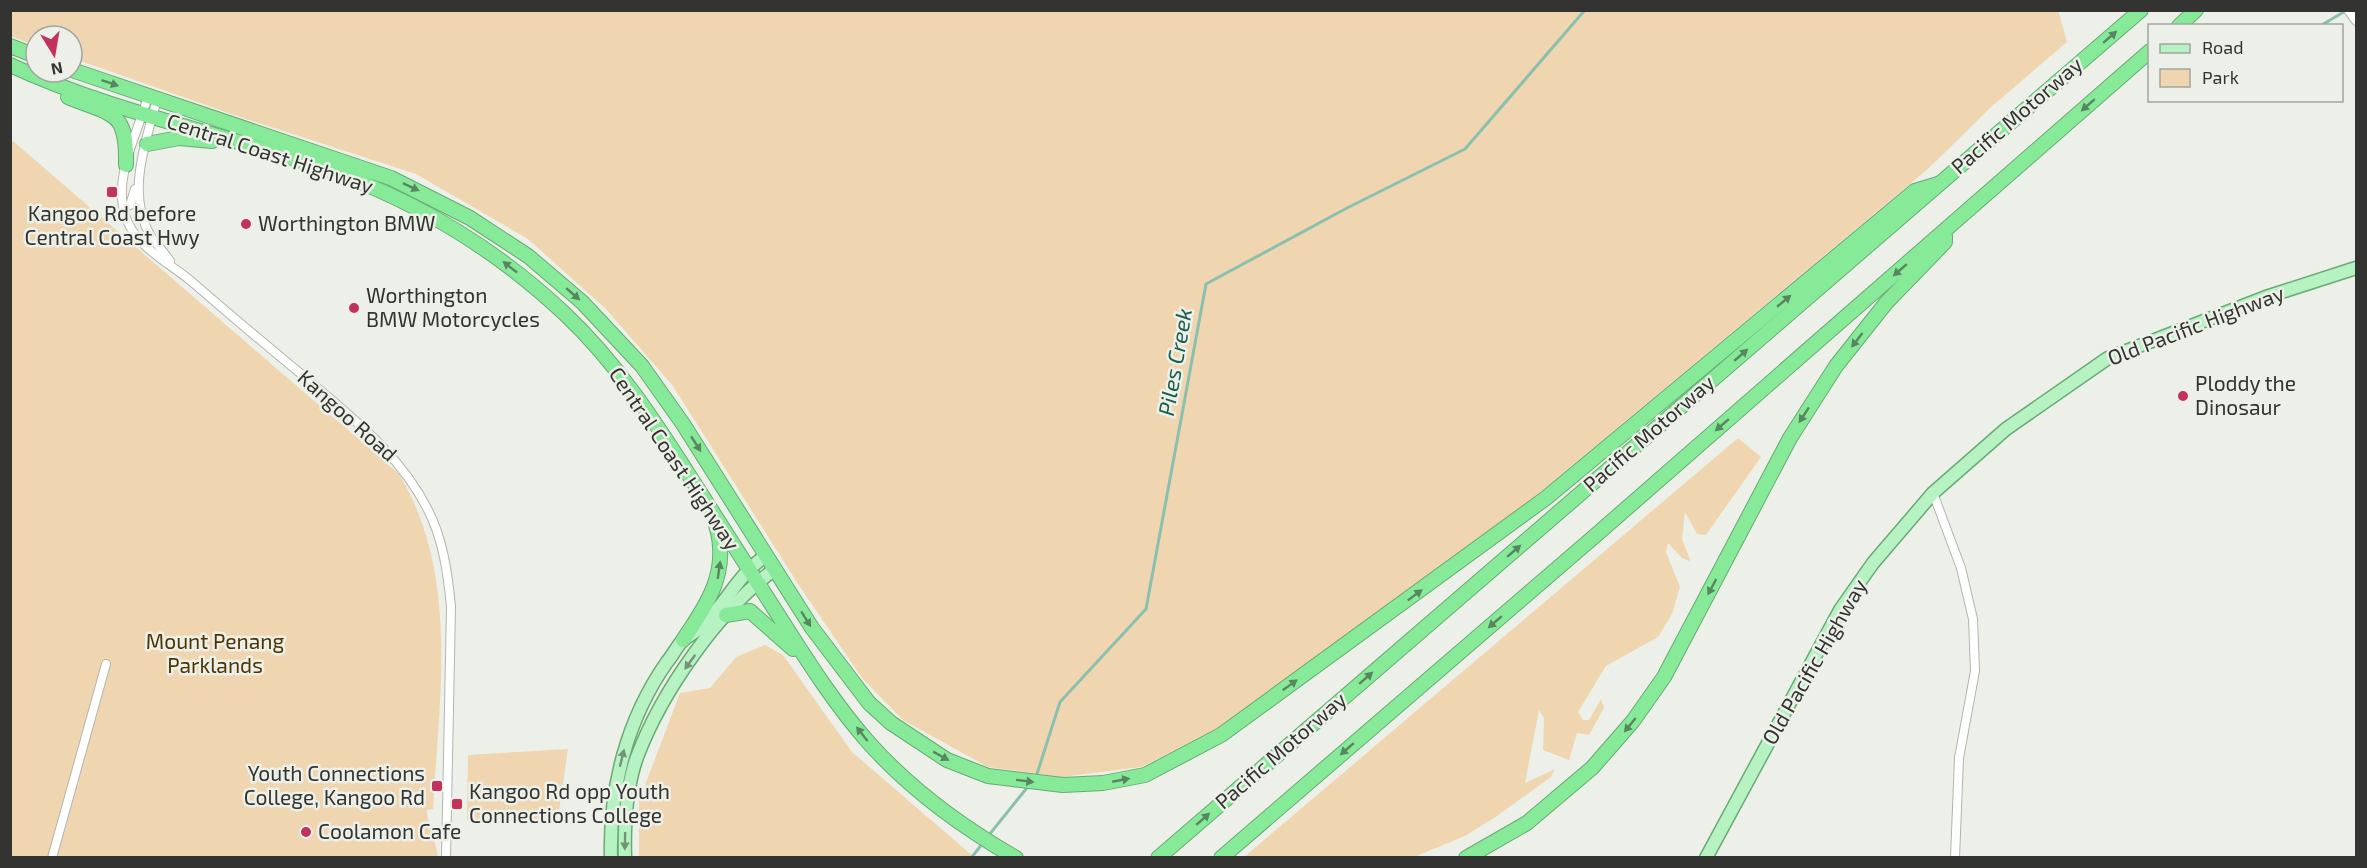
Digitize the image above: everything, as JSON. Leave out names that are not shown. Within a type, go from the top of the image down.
[{"type":"highway","name":"Pacific Motorway","points":[[1158,858],[2140,10]]},
{"type":"highway","points":[[2181,24],[2196,10]]},
{"type":"highway","name":"Pacific Motorway","points":[[1221,858],[2148,53]]},
{"type":"highway","name":"Central Coast Highway","points":[[10,65],[24,71]]},
{"type":"highway","name":"Central Coast Highway","points":[[84,74],[391,178],[470,218],[528,256],[582,302],[642,366],[683,424],[818,637],[869,703],[891,723],[947,760],[988,776],[1063,785],[1103,783],[1145,775],[1221,735],[1546,498],[1915,191],[1938,184]]},
{"type":"highway","points":[[44,84],[61,95],[119,120],[126,135],[126,165]]},
{"type":"highway","name":"Central Coast Highway","points":[[61,84],[148,114],[287,156],[360,182],[428,213],[498,258],[539,291],[591,340],[625,380],[812,668]]},
{"type":"highway","points":[[147,144],[164,139],[192,138],[218,142],[263,156],[287,156]]},
{"type":"highway","points":[[1466,858],[1527,823],[1592,768],[1633,721],[1664,677],[1790,438],[1836,366],[1879,312],[1945,242],[1944,231]]},
{"type":"highway","points":[[684,640],[709,601],[720,567],[719,536],[707,504]]},
{"type":"highway","points":[[726,615],[741,610],[750,611],[778,633],[812,668],[869,744],[939,808],[968,829],[1016,858]]},
{"type":"main road","name":"Old Pacific Highway","points":[[1706,858],[1840,610],[1873,563],[1933,493],[2006,429],[2109,358],[2266,297],[2356,268]]},
{"type":"main road","points":[[611,858],[610,835],[616,784],[630,734],[644,701],[684,640],[703,626],[748,568],[766,555]]},
{"type":"main road","points":[[625,858],[627,804],[637,758],[670,692],[726,615],[757,582],[775,569]]},
{"type":"street","points":[[2348,10],[2356,21]]},
{"type":"street","name":"Kangoo Road","points":[[153,98],[126,165],[122,192],[124,208],[132,231],[141,243],[177,269],[370,433],[400,464],[430,512],[446,567],[451,607],[446,858]]},
{"type":"street","name":"Kangoo Road","points":[[148,114],[147,144],[138,176],[138,198],[141,214],[151,236],[177,269]]},
{"type":"street","points":[[124,208],[130,205],[138,176]]},
{"type":"street","points":[[124,208],[141,214]]},
{"type":"street","points":[[1933,493],[1961,568],[1973,620],[1975,671],[1959,758],[1955,858]]},
{"type":"street","points":[[52,858],[106,663]]},
{"type":"green space","points":[[2058,10],[2067,42],[1990,108],[1929,168],[1515,513],[1220,727],[1141,767],[1062,777],[988,767],[903,720],[862,678],[798,584],[673,386],[606,309],[528,239],[416,174],[237,116],[84,62],[84,24],[24,24],[24,41],[11,36],[10,11]]},
{"type":"green space","name":"Mount Penang Parklands","points":[[13,141],[399,474],[418,513],[431,554],[438,595],[441,638],[439,724],[433,809],[427,810],[438,857],[11,857],[10,146]]},
{"type":"green space","points":[[1738,438],[1761,457],[1706,535],[1697,534],[1685,512],[1682,539],[1691,562],[1682,558],[1668,543],[1666,552],[1680,587],[1672,614],[1658,637],[1606,666],[1578,712],[1583,720],[1589,720],[1601,699],[1604,708],[1589,735],[1577,733],[1569,760],[1543,750],[1544,718],[1539,710],[1525,783],[1555,769],[1551,777],[1465,836],[1414,857],[1244,857]]},
{"type":"green space","points":[[765,645],[783,655],[852,752],[974,857],[639,857],[639,801],[680,693],[710,688],[736,657]]},
{"type":"green space","points":[[568,749],[558,819],[467,820],[468,755]]},
{"type":"waterway","name":"Piles Creek","points":[[1036,777],[1060,702],[1146,609],[1206,284],[1347,208],[1465,149],[1585,10]]},
{"type":"waterway","points":[[2323,24],[2347,10]]},
{"type":"waterway","name":"Piles Creek","points":[[989,835],[1030,784]]},
{"type":"waterway","name":"Piles Creek","points":[[971,858],[983,843]]},
{"type":"place","name":"Kangoo Rd before Central Coast Hwy","points":[[112,192]]},
{"type":"place","name":"Worthington BMW","points":[[246,224]]},
{"type":"place","name":"Worthington BMW Motorcycles","points":[[354,308]]},
{"type":"place","name":"Ploddy the Dinosaur","points":[[2183,396]]},
{"type":"place","name":"Youth Connections College, Kangoo Rd","points":[[437,786]]},
{"type":"place","name":"Kangoo Rd opp Youth Connections College","points":[[457,804]]},
{"type":"place","name":"Coolamon Cafe","points":[[306,832]]}]
